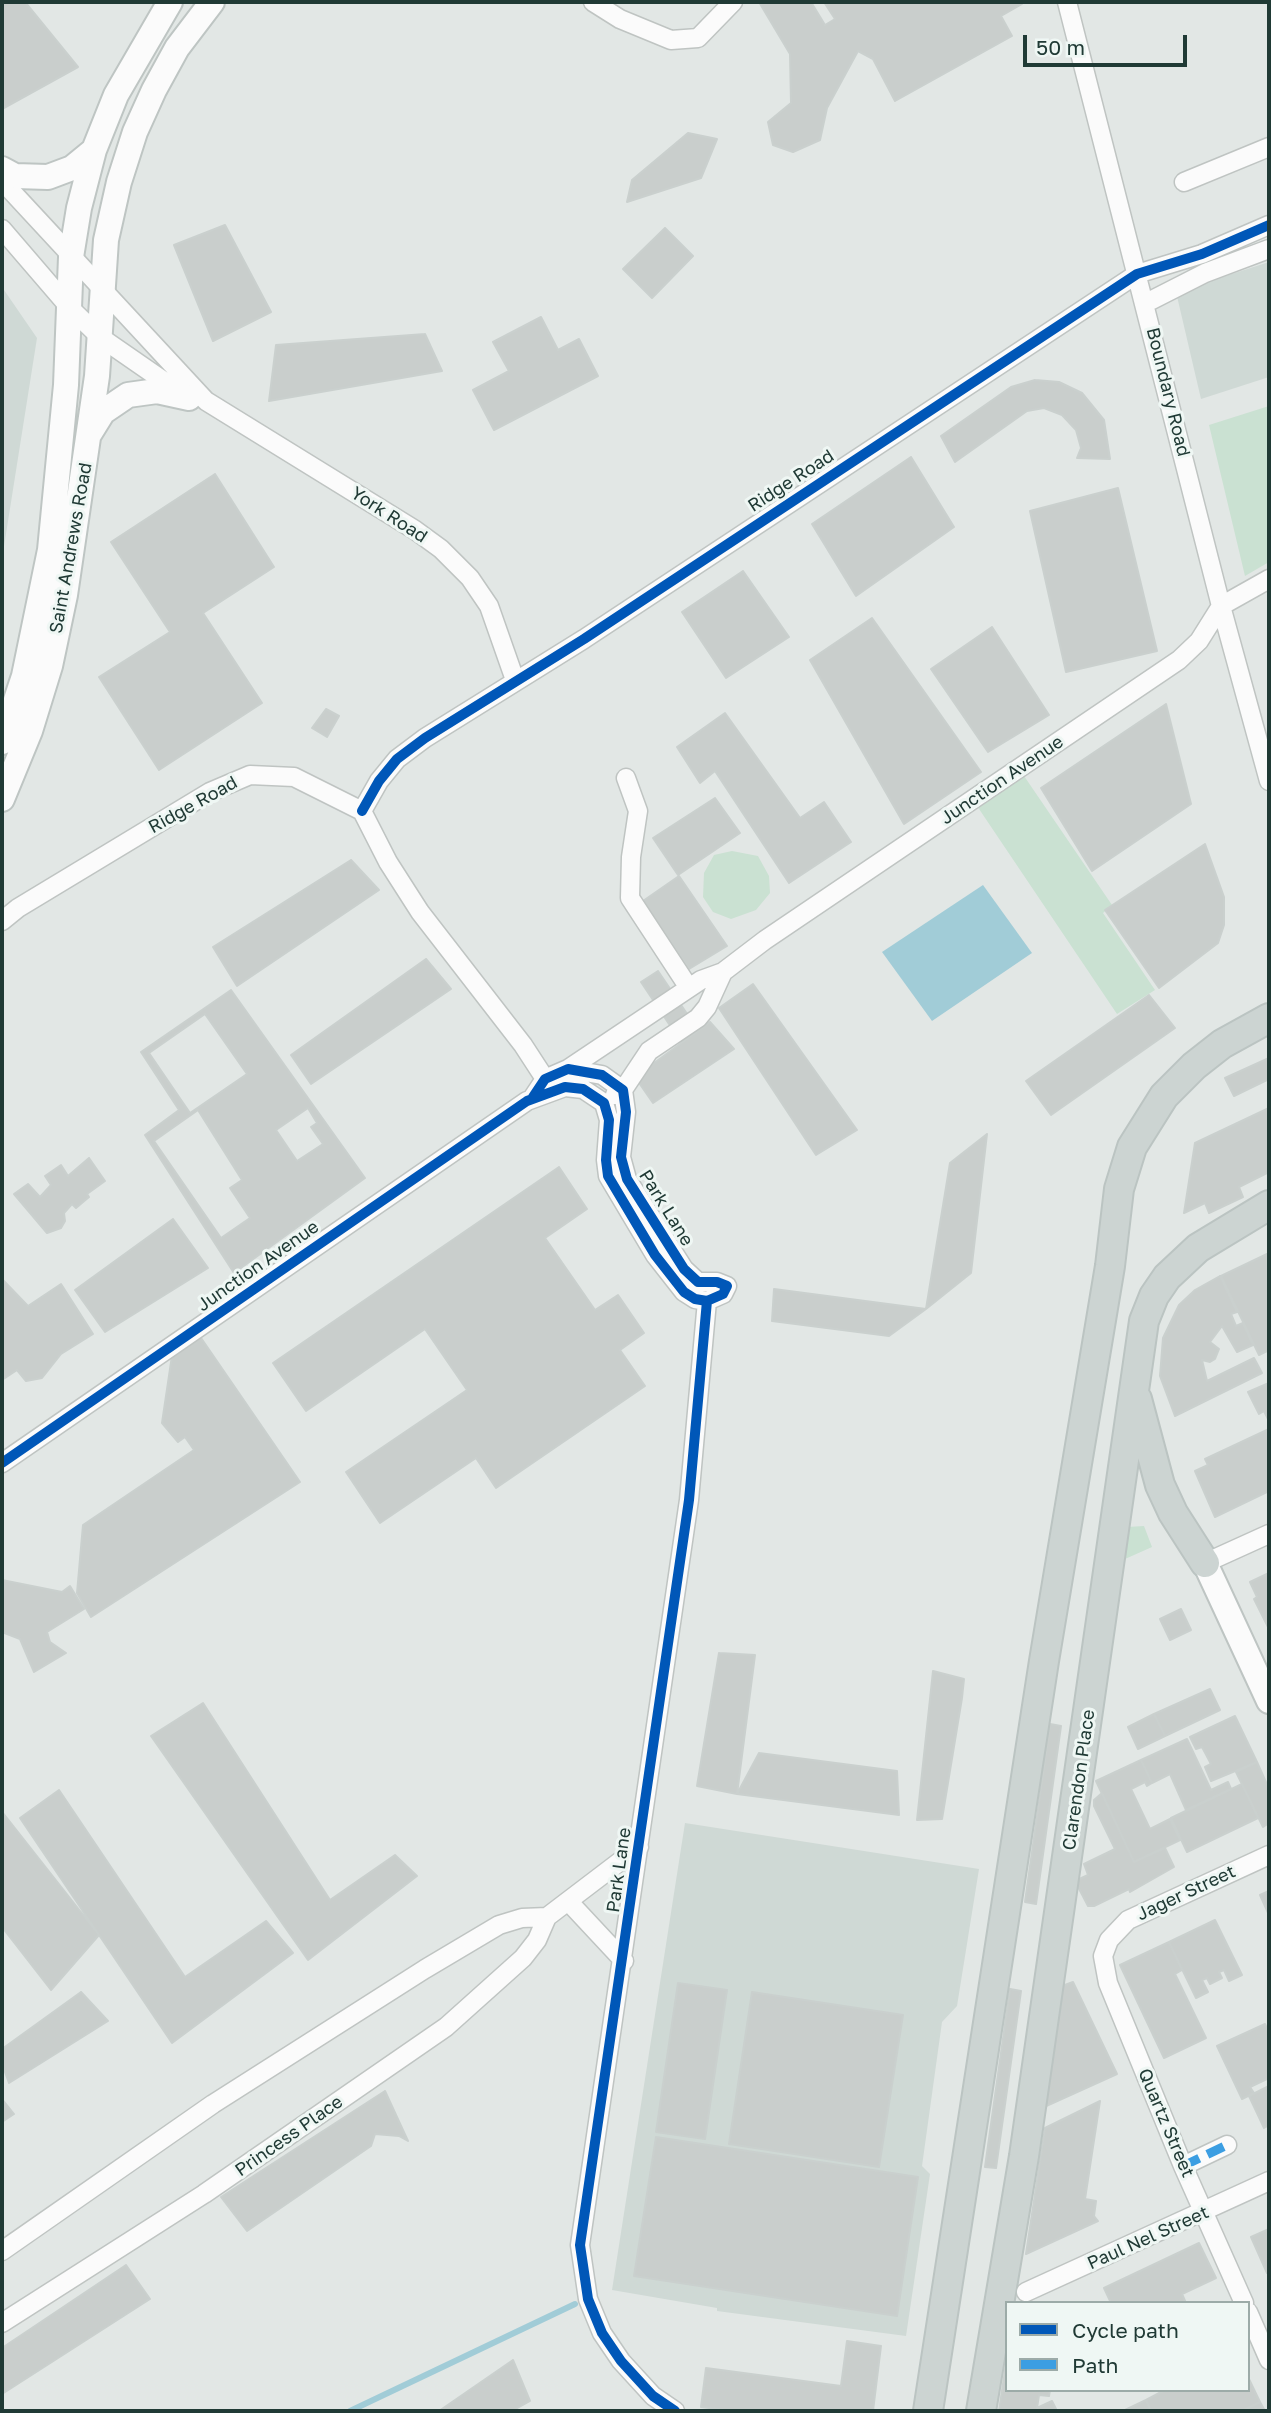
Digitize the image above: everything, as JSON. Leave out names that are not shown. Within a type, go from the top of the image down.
[{"type":"main road","name":"Saint Andrews Road","points":[[2,742],[24,676],[50,550],[66,385],[71,257],[93,150],[116,95],[170,2]]},
{"type":"main road","name":"Saint Andrews Road","points":[[2,799],[30,731],[50,666],[75,540],[100,337],[106,240],[119,182],[135,132],[177,48],[212,2]]},
{"type":"main road","points":[[2,169],[15,176],[48,177],[72,168],[93,150]]},
{"type":"main road","points":[[89,434],[103,412],[128,395],[157,391],[197,400]]},
{"type":"main road","points":[[928,2411],[1042,1674],[1103,1307],[1119,1189],[1132,1147],[1145,1122],[1164,1096],[1194,1066],[1222,1044],[1269,1018]]},
{"type":"main road","name":"Clarendon Place","points":[[981,2411],[1028,2129],[1144,1321],[1154,1296],[1167,1277],[1198,1248],[1269,1205]]},
{"type":"main road","points":[[1134,1386],[1160,1485],[1173,1513],[1205,1563],[1269,1701]]},
{"type":"street","points":[[593,2],[620,19],[671,40],[679,40],[698,38],[733,2]]},
{"type":"street","name":"Boundary Road","points":[[1066,2],[1146,303],[1221,606],[1269,781]]},
{"type":"street","points":[[1184,181],[1269,147]]},
{"type":"street","name":"York Road","points":[[2,181],[102,289],[197,400]]},
{"type":"street","name":"Ridge Road","points":[[2,921],[18,908],[210,792],[250,775],[294,777],[362,811],[379,781],[397,759],[515,680],[584,639],[1137,274],[1202,254],[1269,225]]},
{"type":"street","name":"York Road","points":[[2,229],[69,307],[100,337],[197,400],[415,530],[441,549],[470,578],[489,606],[515,680]]},
{"type":"street","points":[[1146,303],[1205,273],[1269,249]]},
{"type":"street","name":"Junction Avenue","points":[[568,1069],[689,988],[723,972],[765,940],[1179,660],[1199,641],[1221,606],[1269,579]]},
{"type":"street","points":[[626,778],[638,811],[631,857],[630,898],[689,988]]},
{"type":"street","points":[[362,811],[388,862],[419,912],[523,1045],[549,1084]]},
{"type":"street","name":"Junction Avenue","points":[[604,1103],[622,1090],[649,1051],[698,1018],[708,1007],[723,972]]},
{"type":"street","points":[[549,1084],[568,1069],[602,1075],[622,1090]]},
{"type":"street","points":[[549,1084],[576,1086],[590,1092],[604,1103]]},
{"type":"street","name":"Junction Avenue","points":[[2,1463],[549,1084]]},
{"type":"street","name":"Park Lane","points":[[604,1103],[609,1120],[606,1160],[615,1189],[655,1255],[684,1292],[707,1301],[723,1294],[727,1286],[717,1282],[698,1282],[684,1269],[622,1167],[626,1112],[622,1090]]},
{"type":"street","name":"Park Lane","points":[[675,2411],[653,2396],[621,2361],[602,2333],[588,2299],[581,2270],[580,2245],[624,1961],[695,1454],[707,1301]]},
{"type":"street","points":[[1205,1563],[1269,1534]]},
{"type":"street","name":"Princess Place","points":[[2,2323],[204,2194],[446,2027],[523,1958],[537,1940],[547,1917],[639,1847]]},
{"type":"street","name":"Jager Street","points":[[1109,1940],[1118,1929],[1138,1914],[1269,1855]]},
{"type":"street","points":[[568,1901],[624,1961]]},
{"type":"street","points":[[2,2251],[213,2104],[425,1969],[499,1925],[522,1918],[547,1917]]},
{"type":"street","name":"Quartz Street","points":[[1109,1940],[1103,1956],[1108,1983],[1183,2166],[1243,2301]]},
{"type":"street","points":[[1183,2166],[1227,2145]]},
{"type":"street","name":"Paul Nel Street","points":[[1026,2292],[1269,2181]]},
{"type":"street","points":[[1250,2317],[1269,2360]]},
{"type":"shaded area","points":[[1269,262],[1269,377],[1201,399],[1176,292]]},
{"type":"shaded area","points":[[2,287],[37,338],[2,559]]},
{"type":"shaded area","points":[[685,1823],[979,1869],[957,2006],[942,2022],[922,2166],[930,2174],[906,2336],[717,2311],[717,2308],[612,2290]]},
{"type":"green space","points":[[1269,406],[1269,562],[1245,576],[1209,425]]},
{"type":"green space","points":[[1022,773],[1112,905],[1103,913],[1155,990],[1117,1014],[975,803]]},
{"type":"green space","points":[[732,851],[758,856],[769,876],[770,893],[756,910],[731,919],[713,912],[703,897],[704,873],[714,855]]},
{"type":"green space","points":[[1144,1526],[1152,1547],[1125,1559],[1121,1557],[1127,1527]]},
{"type":"water","points":[[983,885],[1032,953],[932,1021],[882,952]]},
{"type":"building","points":[[2,2],[25,2],[78,67],[2,109]]},
{"type":"building","points":[[759,2],[811,2],[825,25],[835,19],[824,2],[1022,4],[1001,16],[1012,36],[895,101],[873,59],[858,51],[827,108],[820,140],[793,152],[773,145],[768,122],[791,103],[790,54]]},
{"type":"building","points":[[688,133],[717,139],[701,178],[627,202],[632,180]]},
{"type":"building","points":[[225,225],[271,312],[213,341],[174,245]]},
{"type":"building","points":[[665,228],[693,256],[652,298],[623,269]]},
{"type":"building","points":[[541,317],[558,350],[579,339],[598,376],[494,430],[473,390],[509,371],[493,342]]},
{"type":"building","points":[[425,334],[442,371],[269,401],[276,345]]},
{"type":"building","points":[[1035,380],[1059,382],[1082,393],[1104,420],[1110,459],[1077,458],[1081,448],[1076,430],[1062,415],[1044,408],[1027,411],[955,462],[941,436],[1011,387]]},
{"type":"building","points":[[911,457],[954,527],[856,596],[812,524]]},
{"type":"building","points":[[215,474],[274,567],[203,613],[262,703],[159,770],[99,677],[170,632],[111,542]]},
{"type":"building","points":[[1118,488],[1157,651],[1066,672],[1030,511]]},
{"type":"building","points":[[743,571],[789,637],[726,678],[682,612]]},
{"type":"building","points":[[872,618],[981,772],[904,824],[810,660]]},
{"type":"building","points":[[992,627],[1049,715],[988,752],[931,669]]},
{"type":"building","points":[[1166,704],[1191,804],[1092,871],[1041,788]]},
{"type":"building","points":[[326,709],[339,716],[327,737],[312,728]]},
{"type":"building","points":[[725,713],[800,818],[824,802],[851,842],[789,883],[715,771],[700,783],[677,747]]},
{"type":"building","points":[[715,798],[740,833],[678,875],[653,838]]},
{"type":"building","points":[[1205,844],[1224,897],[1224,925],[1218,943],[1159,988],[1105,910]]},
{"type":"building","points":[[351,860],[379,890],[237,986],[213,947]]},
{"type":"building","points":[[679,876],[727,946],[689,969],[643,901]]},
{"type":"building","points":[[426,959],[451,989],[311,1084],[291,1055]]},
{"type":"building","points":[[658,971],[698,1030],[681,1042],[641,982]]},
{"type":"building","points":[[753,984],[857,1130],[816,1155],[719,1008]]},
{"type":"building","points":[[231,990],[365,1178],[234,1273],[145,1135],[179,1110],[141,1052]]},
{"type":"building","points":[[1149,995],[1175,1028],[1051,1115],[1026,1081]]},
{"type":"building","points":[[205,1014],[247,1074],[190,1113],[149,1053]]},
{"type":"building","points":[[710,1022],[734,1049],[653,1103],[635,1077]]},
{"type":"building","points":[[1269,1058],[1269,1079],[1234,1096],[1225,1078]]},
{"type":"building","points":[[308,1108],[317,1123],[311,1127],[323,1144],[297,1161],[276,1130]]},
{"type":"building","points":[[1269,1108],[1269,1172],[1239,1187],[1243,1197],[1209,1213],[1205,1203],[1184,1213],[1195,1143]]},
{"type":"building","points":[[198,1110],[242,1180],[230,1188],[250,1218],[221,1238],[154,1141]]},
{"type":"building","points":[[987,1134],[971,1273],[926,1309],[950,1163]]},
{"type":"building","points":[[89,1158],[105,1181],[87,1194],[89,1197],[76,1208],[72,1204],[64,1213],[65,1221],[61,1228],[47,1233],[14,1194],[28,1184],[40,1197],[51,1185],[45,1176],[61,1165],[68,1176]]},
{"type":"building","points":[[559,1167],[587,1209],[545,1238],[595,1310],[618,1295],[644,1333],[620,1350],[645,1386],[496,1488],[476,1458],[380,1523],[346,1472],[467,1390],[425,1329],[306,1411],[273,1363]]},
{"type":"building","points":[[173,1219],[208,1268],[105,1332],[75,1290]]},
{"type":"building","points":[[1267,1254],[1269,1350],[1259,1355],[1221,1276]]},
{"type":"building","points":[[1220,1276],[1237,1312],[1231,1314],[1236,1326],[1243,1323],[1253,1345],[1237,1352],[1222,1326],[1210,1342],[1219,1349],[1215,1359],[1210,1362],[1202,1360],[1207,1381],[1254,1358],[1262,1373],[1175,1416],[1160,1376],[1163,1338],[1179,1305],[1195,1290]]},
{"type":"building","points":[[2,1279],[28,1306],[61,1284],[93,1334],[61,1354],[42,1378],[26,1381],[17,1370],[2,1380]]},
{"type":"building","points":[[774,1289],[926,1309],[889,1336],[772,1321]]},
{"type":"building","points":[[199,1335],[300,1482],[91,1617],[77,1593],[83,1525],[194,1450],[185,1437],[178,1442],[162,1423],[173,1349]]},
{"type":"building","points":[[1269,1383],[1269,1421],[1264,1411],[1259,1414],[1248,1392]]},
{"type":"building","points":[[1269,1429],[1269,1491],[1215,1517],[1195,1471],[1208,1465],[1205,1459]]},
{"type":"building","points":[[1269,1573],[1269,1629],[1254,1599],[1257,1597],[1250,1582]]},
{"type":"building","points":[[2,1580],[62,1592],[70,1586],[84,1609],[47,1632],[50,1642],[66,1653],[34,1672],[20,1639],[2,1632]]},
{"type":"building","points":[[1181,1609],[1191,1630],[1170,1640],[1160,1619]]},
{"type":"building","points":[[719,1653],[755,1655],[737,1794],[697,1786]]},
{"type":"building","points":[[933,1671],[964,1679],[962,1698],[942,1819],[917,1820]]},
{"type":"building","points":[[1210,1689],[1220,1710],[1165,1736],[1154,1714]]},
{"type":"building","points":[[203,1703],[330,1900],[395,1855],[417,1876],[308,1960],[151,1736]]},
{"type":"building","points":[[1154,1714],[1165,1736],[1138,1749],[1128,1727]]},
{"type":"building","points":[[1235,1716],[1257,1762],[1211,1781],[1205,1767],[1211,1764],[1202,1747],[1196,1749],[1190,1737]]},
{"type":"building","points":[[1050,1724],[1061,1726],[1036,1904],[1025,1902]]},
{"type":"building","points":[[1187,1739],[1211,1790],[1228,1782],[1231,1789],[1186,1810],[1170,1774],[1152,1783],[1141,1760]]},
{"type":"building","points":[[759,1753],[897,1771],[899,1815],[737,1794]]},
{"type":"building","points":[[1141,1760],[1152,1783],[1147,1786],[1145,1782],[1131,1789],[1150,1829],[1170,1819],[1180,1840],[1134,1862],[1096,1781]]},
{"type":"building","points":[[1257,1762],[1269,1789],[1269,1823],[1263,1827],[1236,1772]]},
{"type":"building","points":[[1242,1784],[1258,1818],[1187,1852],[1171,1818]]},
{"type":"building","points":[[59,1790],[185,1977],[266,1921],[293,1953],[172,2043],[20,1818]]},
{"type":"building","points":[[1102,1793],[1134,1862],[1165,1848],[1174,1867],[1130,1892],[1129,1889],[1094,1906],[1088,1906],[1075,1881],[1088,1875],[1084,1864],[1115,1849],[1094,1806],[1094,1800]]},
{"type":"building","points":[[3,1813],[99,1935],[51,1990],[2,1927]]},
{"type":"building","points":[[1269,1891],[1269,1915],[1260,1895]]},
{"type":"building","points":[[1215,1920],[1242,1975],[1229,1981],[1224,1970],[1219,1972],[1222,1978],[1210,1984],[1207,1978],[1202,1980],[1208,1992],[1196,1998],[1169,1942]]},
{"type":"building","points":[[1169,1942],[1182,1970],[1175,1974],[1206,2038],[1164,2058],[1120,1965]]},
{"type":"building","points":[[1073,1982],[1117,2074],[1044,2107],[1062,1986]]},
{"type":"building","points":[[678,1983],[727,1990],[705,2139],[656,2132]]},
{"type":"building","points":[[1010,1989],[1021,1991],[996,2168],[985,2167]]},
{"type":"building","points":[[81,1992],[108,2021],[9,2083],[2,2064],[2,2049]]},
{"type":"building","points":[[752,1992],[903,2015],[879,2167],[729,2144]]},
{"type":"building","points":[[1265,2024],[1269,2033],[1269,2078],[1250,2087],[1254,2093],[1242,2099],[1217,2046]]},
{"type":"building","points":[[1269,2086],[1269,2125],[1264,2128],[1249,2096]]},
{"type":"building","points":[[385,2091],[408,2141],[399,2136],[375,2134],[371,2146],[247,2231],[221,2197]]},
{"type":"building","points":[[2,2099],[14,2114],[2,2122]]},
{"type":"building","points":[[1100,2101],[1085,2199],[1096,2201],[1094,2216],[1098,2221],[1026,2254],[1045,2128]]},
{"type":"building","points":[[656,2137],[918,2177],[897,2316],[634,2276]]},
{"type":"building","points":[[1269,2229],[1269,2272],[1267,2273],[1251,2237]]},
{"type":"building","points":[[1199,2243],[1216,2278],[1182,2294],[1185,2301],[1110,2301],[1104,2288]]},
{"type":"building","points":[[126,2265],[150,2299],[2,2394],[2,2348]]},
{"type":"building","points":[[847,2341],[881,2346],[873,2411],[733,2411],[701,2407],[706,2368],[841,2386]]},
{"type":"building","points":[[513,2360],[530,2401],[512,2411],[439,2411]]},
{"type":"building","points":[[1005,2370],[1005,2392],[1050,2392],[1049,2396],[1039,2395],[1037,2408],[1052,2401],[1057,2411],[999,2411]]},
{"type":"building","points":[[1250,2381],[1260,2402],[1242,2411],[1151,2411],[1146,2400],[1161,2392],[1250,2392]]},
{"type":"building","points":[[1146,2400],[1151,2411],[1123,2411]]},
{"type":"building","points":[[1260,2402],[1265,2411],[1242,2411]]},
{"type":"waterway","points":[[350,2411],[575,2304]]},
{"type":"marked path","points":[[1183,2166],[1227,2145]]},
{"type":"cycle path","points":[[362,811],[379,781],[397,759],[425,738],[584,639],[1137,274],[1202,254],[1269,225]]},
{"type":"cycle path","points":[[2,1463],[527,1101],[565,1087],[583,1089],[604,1103],[609,1120],[606,1160],[608,1176],[655,1255],[684,1292],[695,1299],[707,1301],[723,1294],[727,1286],[717,1282],[698,1282],[684,1269],[627,1179],[621,1157],[626,1112],[623,1090],[602,1075],[568,1069],[545,1079],[533,1097]]},
{"type":"cycle path","points":[[675,2411],[653,2396],[621,2361],[602,2333],[588,2299],[580,2245],[689,1500],[707,1301]]}]
